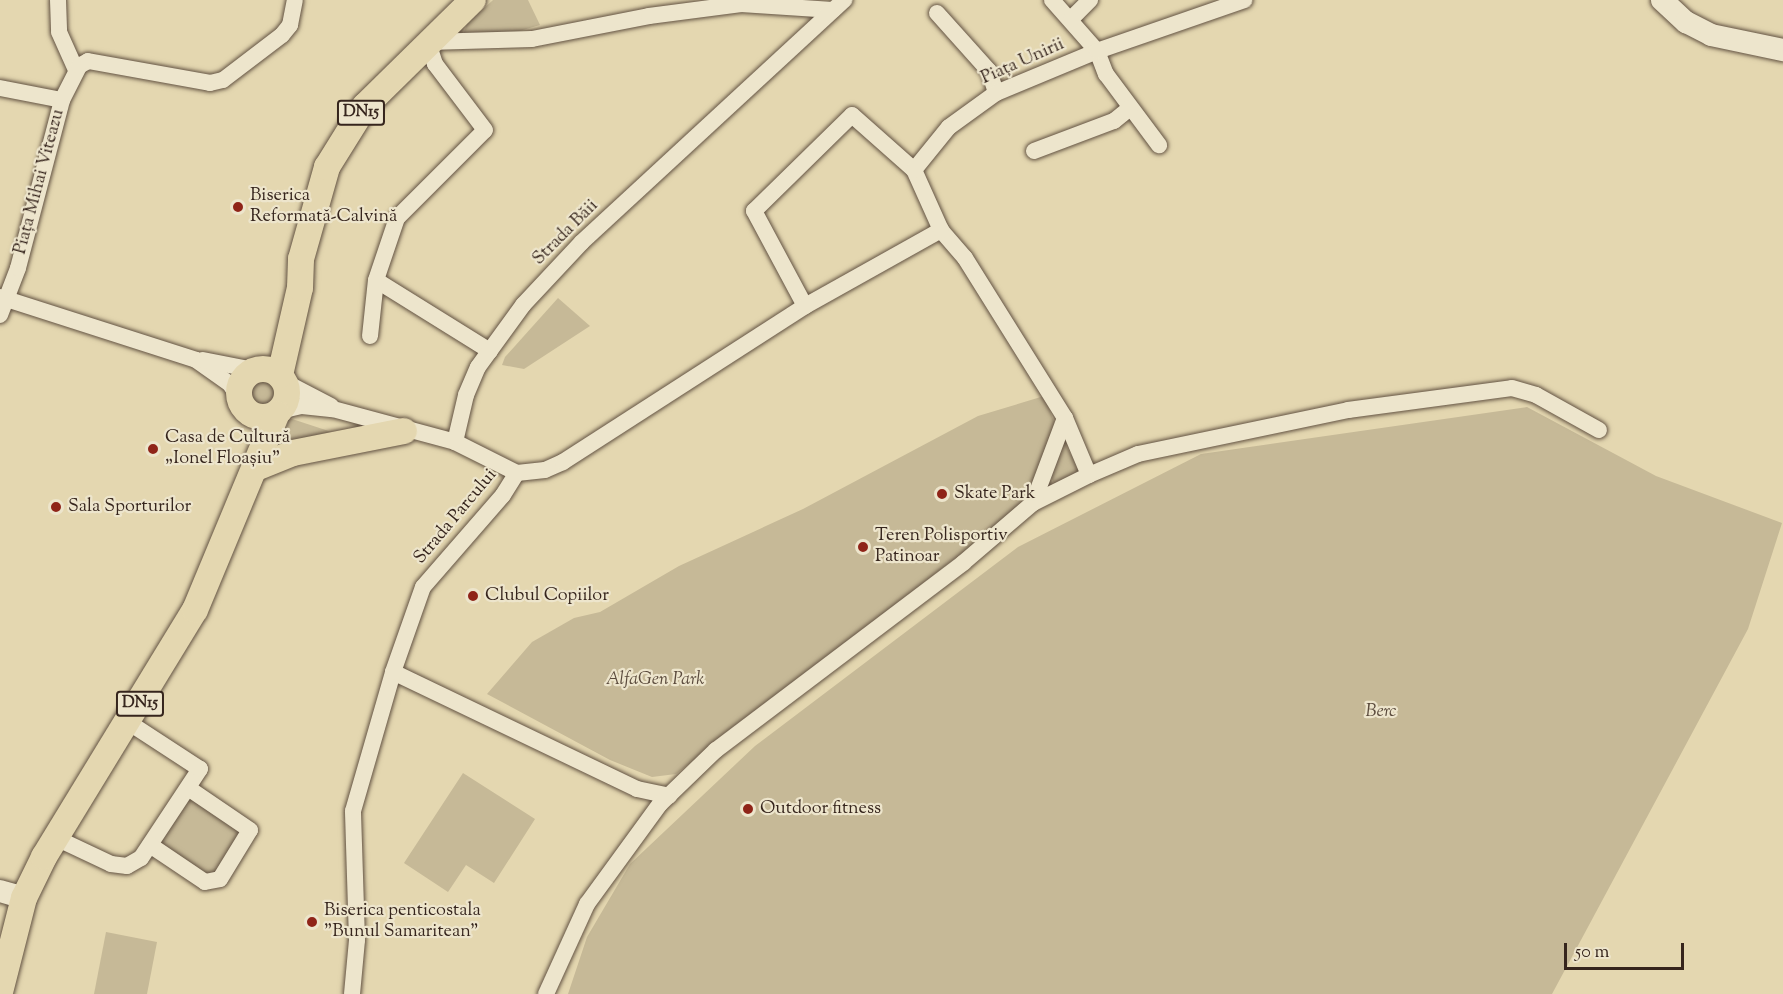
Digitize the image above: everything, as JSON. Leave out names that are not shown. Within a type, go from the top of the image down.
[{"type":"main road","name":"DN15","points":[[269,374],[300,288],[301,259],[317,194],[348,130],[365,106],[473,0]]},
{"type":"main road","points":[[1662,0],[1686,22],[1711,35],[1783,50]]},
{"type":"main road","name":"DN15","points":[[241,502],[249,428],[240,402],[243,379],[269,374]]},
{"type":"main road","name":"DN15","points":[[0,992],[12,894],[56,838],[195,610],[278,412],[287,398],[269,374]]},
{"type":"main road","points":[[240,402],[253,415],[278,412]]},
{"type":"main road","points":[[256,468],[292,453],[404,431]]},
{"type":"street","points":[[58,0],[59,32],[76,70],[88,62],[210,83],[223,80],[282,35],[290,25],[295,0]]},
{"type":"street","points":[[1052,0],[1097,51],[1106,74],[1160,145]]},
{"type":"street","points":[[1071,19],[1090,0]]},
{"type":"street","name":"Piața Unirii","points":[[914,170],[949,127],[996,93],[1097,51],[1244,0]]},
{"type":"street","points":[[370,336],[376,280],[397,218],[485,130],[435,64],[428,42],[532,39],[649,16],[741,4],[838,5]]},
{"type":"street","name":"Strada Băii","points":[[454,442],[466,395],[490,351],[523,305],[582,242],[838,5]]},
{"type":"street","points":[[937,13],[989,71],[996,93]]},
{"type":"street","name":"Piața Mihai Viteazu","points":[[0,315],[62,100],[76,70]]},
{"type":"street","points":[[0,88],[62,100]]},
{"type":"street","points":[[1034,151],[1114,121],[1130,108]]},
{"type":"street","points":[[805,306],[754,212],[852,115],[914,170],[941,231],[965,258],[1065,418],[1089,476]]},
{"type":"street","name":"Strada Parcului","points":[[352,994],[357,940],[352,811],[393,672],[423,587],[503,495],[517,473],[545,470],[563,462],[805,306],[941,231]]},
{"type":"street","points":[[376,280],[490,351]]},
{"type":"street","points":[[4,298],[196,360],[269,374],[333,409],[404,431],[454,442],[517,473]]},
{"type":"street","points":[[196,360],[230,384],[240,402]]},
{"type":"street","points":[[546,994],[587,904],[642,826],[669,796],[716,750],[963,563],[1033,503],[1138,454],[1348,410],[1512,388],[1536,394],[1599,430]]},
{"type":"street","points":[[278,412],[302,406],[333,409]]},
{"type":"street","points":[[1033,503],[1065,418]]},
{"type":"street","points":[[393,672],[637,789],[669,796]]},
{"type":"street","points":[[56,838],[111,864],[127,866],[141,858],[200,769],[128,722]]},
{"type":"street","points":[[150,845],[205,882],[220,879],[250,830],[188,788]]},
{"type":"green space","points":[[493,0],[528,0],[540,25],[516,32],[463,35],[467,24]]},
{"type":"green space","points":[[558,298],[590,326],[524,369],[502,365],[505,357]]},
{"type":"green space","points":[[264,378],[275,382],[279,393],[275,404],[264,408],[253,404],[249,393],[253,382]]},
{"type":"green space","name":"AlfaGen Park","points":[[1044,396],[1056,427],[1024,505],[676,774],[652,777],[610,760],[487,694],[532,642],[574,618],[600,612],[679,566],[803,509],[978,416]]},
{"type":"green space","name":"Berc","points":[[1527,407],[1656,476],[1782,523],[1748,629],[1552,994],[568,994],[587,937],[630,864],[755,746],[1018,547],[1201,454]]},
{"type":"green space","points":[[289,418],[347,437],[281,449]]},
{"type":"green space","points":[[1064,442],[1081,473],[1055,485],[1050,475]]},
{"type":"green space","points":[[463,773],[535,819],[494,883],[466,865],[448,892],[404,863]]},
{"type":"green space","points":[[190,795],[244,831],[211,879],[158,843]]},
{"type":"green space","points":[[106,932],[157,942],[147,994],[94,994]]},
{"type":"place","name":"Biserica Reformată-Calvină","points":[[238,207]]},
{"type":"place","name":"Casa de Cultură „Ionel Floașiu”","points":[[153,449]]},
{"type":"place","name":"Skate Park","points":[[942,494]]},
{"type":"place","name":"Sala Sporturilor","points":[[56,507]]},
{"type":"place","name":"Teren Polisportiv Patinoar","points":[[863,547]]},
{"type":"place","name":"Clubul Copiilor","points":[[473,596]]},
{"type":"place","name":"Outdoor fitness","points":[[748,809]]},
{"type":"place","name":"Biserica penticostala \"Bunul Samaritean\"","points":[[312,922]]}]
